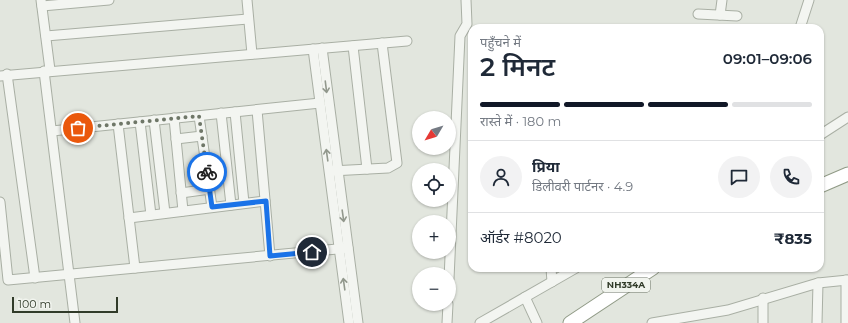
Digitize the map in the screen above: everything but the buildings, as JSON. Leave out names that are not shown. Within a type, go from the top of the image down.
[{"type":"highway","points":[[824,184],[848,174]]},
{"type":"highway","name":"NH334A","points":[[570,323],[647,272]]},
{"type":"street","points":[[75,323],[52,131],[47,71],[46,36],[41,3],[109,0]]},
{"type":"street","points":[[247,0],[252,54]]},
{"type":"street","points":[[450,267],[460,36],[467,24],[466,0]]},
{"type":"street","points":[[720,15],[722,0]]},
{"type":"street","points":[[801,24],[809,0]]},
{"type":"street","points":[[698,14],[738,16]]},
{"type":"street","points":[[46,36],[248,19]]},
{"type":"street","points":[[35,278],[4,75],[407,41]]},
{"type":"street","points":[[333,170],[393,167],[397,163],[382,43]]},
{"type":"street","points":[[353,46],[367,169]]},
{"type":"street","points":[[317,49],[320,103],[333,170]]},
{"type":"street","points":[[317,49],[343,249],[349,323]]},
{"type":"street","points":[[52,131],[320,103]]},
{"type":"street","points":[[257,110],[270,256]]},
{"type":"street","points":[[235,112],[244,203]]},
{"type":"street","points":[[221,114],[231,205]]},
{"type":"street","points":[[199,116],[212,207]]},
{"type":"street","points":[[824,132],[848,117]]},
{"type":"street","points":[[174,118],[183,211]]},
{"type":"street","points":[[154,120],[165,213]]},
{"type":"street","points":[[140,122],[151,215]]},
{"type":"street","points":[[118,124],[135,268]]},
{"type":"street","points":[[176,139],[202,136]]},
{"type":"street","points":[[182,193],[210,189]]},
{"type":"street","points":[[129,218],[266,201]]},
{"type":"street","points":[[0,202],[8,280],[343,249]]},
{"type":"street","points":[[343,249],[358,323]]},
{"type":"street","points":[[551,272],[552,282]]},
{"type":"street","points":[[480,323],[569,272]]},
{"type":"street","points":[[652,323],[683,320],[728,310],[763,298],[818,283],[847,280],[846,323]]},
{"type":"street","points":[[817,323],[818,283]]},
{"type":"street","points":[[525,297],[537,323]]},
{"type":"street","points":[[763,298],[763,323]]},
{"type":"street","points":[[447,323],[448,311]]},
{"type":"way so far","points":[[78,128],[199,116],[207,172]]},
{"type":"route","points":[[207,172],[212,207],[266,201],[270,256],[312,252]]}]
